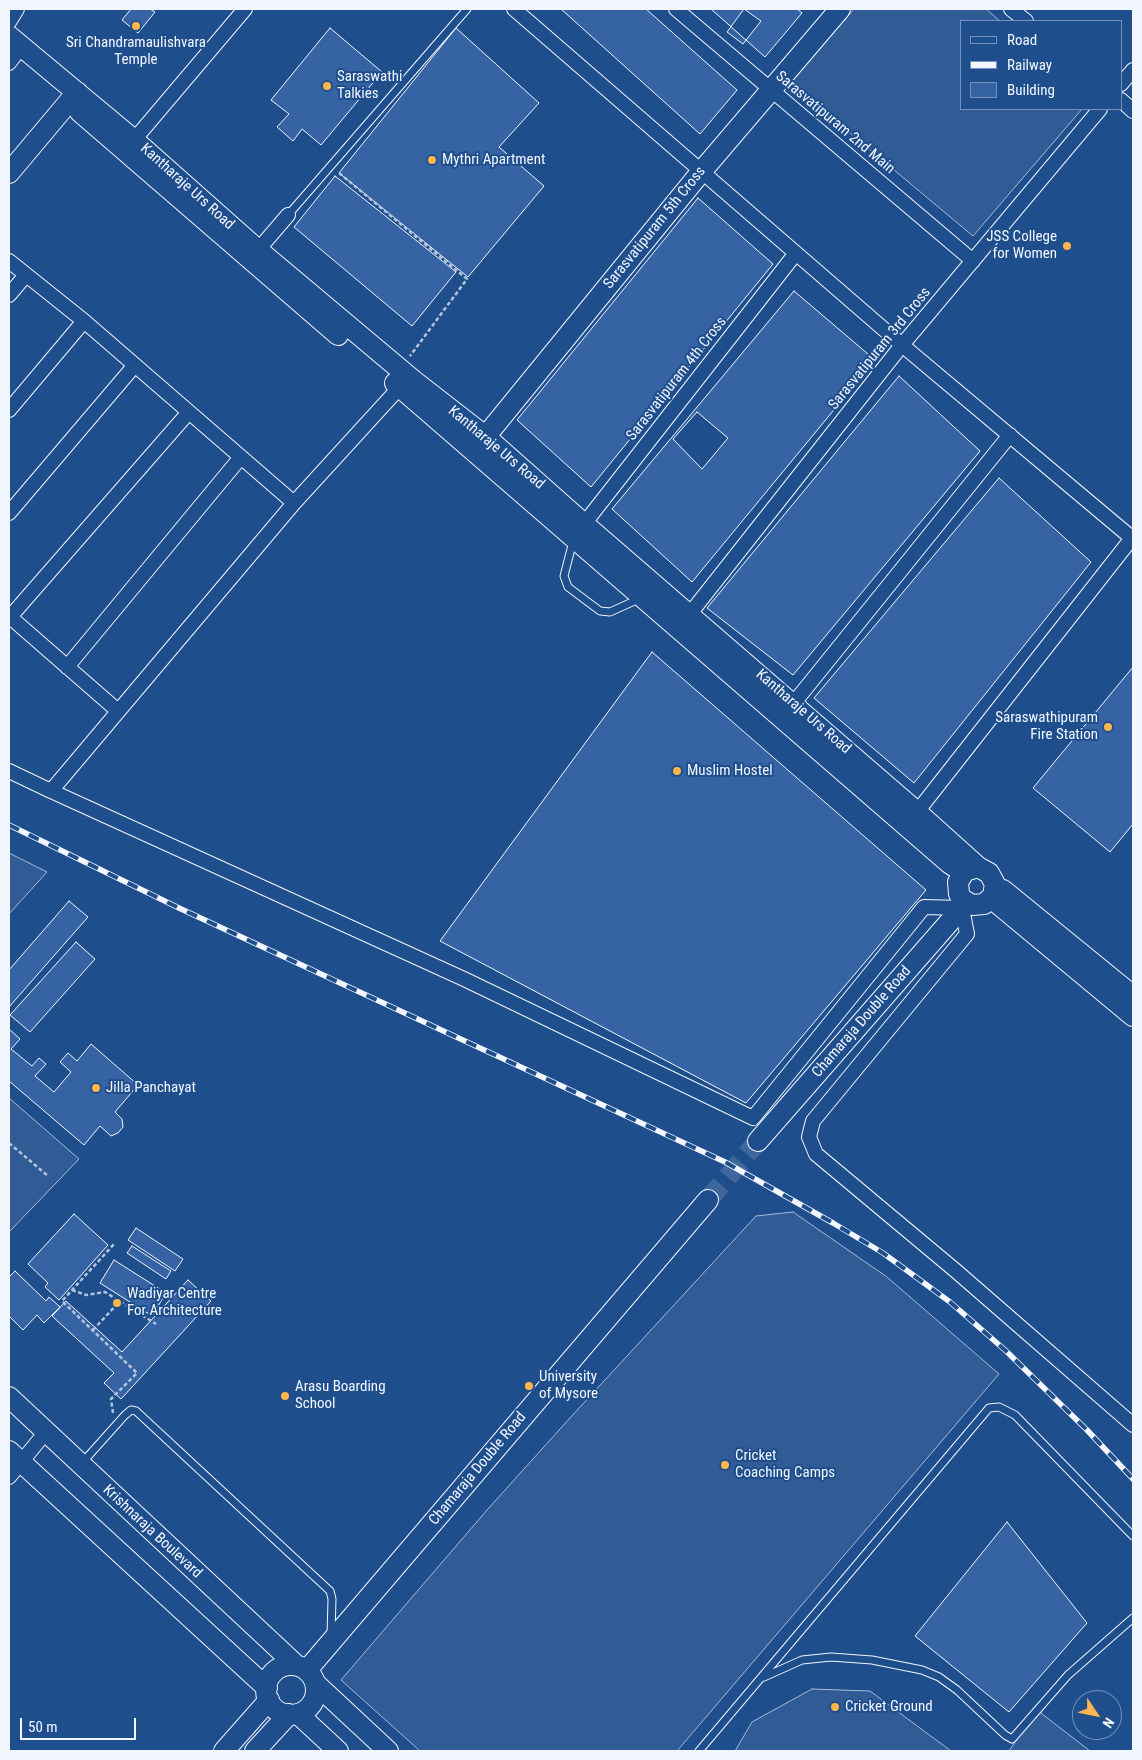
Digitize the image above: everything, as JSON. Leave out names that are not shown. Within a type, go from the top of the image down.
[{"type":"street","points":[[9,22],[17,9]]},
{"type":"street","points":[[134,140],[245,9]]},
{"type":"street","points":[[514,9],[902,345],[1133,538],[917,812]]},
{"type":"street","name":"Sarasvatipuram 2nd Main","points":[[676,9],[973,261]]},
{"type":"street","points":[[1011,9],[1025,20]]},
{"type":"street","name":"Sarasvatipuram 5th Cross","points":[[480,444],[701,172],[771,90],[832,11]]},
{"type":"street","name":"Kantharaje Urs Road","points":[[12,51],[72,97],[134,140],[400,378]]},
{"type":"street","points":[[1122,83],[1133,70]]},
{"type":"street","points":[[9,173],[72,97]]},
{"type":"street","name":"Kantharaje Urs Road","points":[[72,97],[282,288],[400,378],[480,444],[684,621],[949,863],[971,870]]},
{"type":"street","points":[[1122,101],[1133,111]]},
{"type":"street","name":"Sarasvatipuram 3rd Cross","points":[[684,621],[902,345],[1099,110]]},
{"type":"street","points":[[258,250],[288,215]]},
{"type":"street","name":"Sarasvatipuram 4th Cross","points":[[579,530],[796,253]]},
{"type":"street","points":[[9,261],[135,365],[294,503]]},
{"type":"street","points":[[9,295],[26,275]]},
{"type":"street","points":[[9,410],[84,322]]},
{"type":"street","points":[[9,513],[135,365]]},
{"type":"street","points":[[51,791],[400,378]]},
{"type":"street","points":[[118,711],[9,617],[189,412]]},
{"type":"street","points":[[793,704],[1010,436]]},
{"type":"street","points":[[67,667],[241,457]]},
{"type":"street","name":"Kantharaje Urs Road","points":[[579,530],[644,597],[684,621],[793,704],[917,812],[971,870]]},
{"type":"street","points":[[9,771],[464,978],[753,1118],[924,907],[978,906],[984,904],[993,891]]},
{"type":"street","points":[[1133,1016],[993,891],[990,873],[971,870],[958,882],[957,888],[964,905],[967,934],[813,1121],[809,1137],[816,1154],[956,1270],[1133,1424]]},
{"type":"street","points":[[993,891],[1133,996]]},
{"type":"street","name":"Chamaraja Double Road","points":[[758,1141],[964,905]]},
{"type":"street","name":"Chamaraja Double Road","points":[[306,1673],[708,1200]]},
{"type":"street","name":"Krishnaraja Boulevard","points":[[9,1397],[388,1751]]},
{"type":"street","points":[[46,1433],[13,1463],[268,1694],[277,1710],[293,1714],[338,1751]]},
{"type":"street","points":[[224,1751],[268,1694],[269,1680],[274,1673],[280,1668],[306,1673],[316,1692],[310,1706],[293,1714],[255,1751]]},
{"type":"lane","points":[[288,215],[467,9]]},
{"type":"lane","points":[[579,530],[564,576],[568,587],[600,611],[610,612],[644,597]]},
{"type":"lane","points":[[699,1751],[989,1408],[999,1406],[1015,1415],[1133,1536]]},
{"type":"lane","points":[[80,1465],[115,1425],[131,1410],[136,1411],[330,1591],[332,1599],[331,1642]]},
{"type":"lane","points":[[761,1678],[802,1660],[817,1658],[872,1660],[922,1670],[940,1677],[957,1690],[1005,1735],[1012,1739],[1068,1675],[1133,1618]]},
{"type":"path","points":[[339,173],[467,279],[400,378]]},
{"type":"path","points":[[9,1143],[48,1176]]},
{"type":"path","points":[[115,1244],[62,1301],[137,1372],[111,1399],[115,1425]]},
{"type":"path","points":[[72,1290],[86,1295],[105,1292],[156,1324]]},
{"type":"path","points":[[93,1330],[120,1302]]},
{"type":"shaded area","points":[[854,9],[986,9],[999,20],[960,20],[960,110],[1081,110],[973,236],[790,83]]},
{"type":"shaded area","points":[[9,853],[47,872],[9,914]]},
{"type":"shaded area","points":[[9,1098],[79,1159],[9,1232]]},
{"type":"shaded area","name":"Cricket Coaching Camps","points":[[793,1212],[887,1277],[999,1374],[677,1751],[420,1751],[341,1680],[487,1510],[756,1216]]},
{"type":"shaded area","name":"Cricket Ground","points":[[812,1689],[870,1691],[951,1751],[735,1751],[752,1722]]},
{"type":"shaded area","points":[[1037,1710],[1072,1737],[1072,1740],[1076,1740],[1090,1751],[1009,1751]]},
{"type":"building","name":"Sri Chandramaulishvara Temple","points":[[131,9],[150,9],[155,12],[138,33],[122,20]]},
{"type":"building","points":[[561,9],[646,9],[737,90],[700,134]]},
{"type":"building","points":[[711,9],[797,9],[802,13],[765,57]]},
{"type":"building","points":[[744,9],[761,21],[743,44],[727,32]]},
{"type":"building","name":"Saraswathi Talkies","points":[[330,28],[382,72],[321,145],[302,129],[293,141],[277,127],[289,114],[271,100]]},
{"type":"building","name":"Mythri Apartment","points":[[456,28],[539,103],[499,147],[544,186],[468,277],[339,173]]},
{"type":"building","points":[[335,176],[456,272],[412,326],[294,227]]},
{"type":"building","points":[[698,198],[773,264],[591,487],[517,420]]},
{"type":"building","points":[[794,291],[875,360],[692,582],[612,509]]},
{"type":"building","points":[[899,376],[980,451],[793,675],[707,608]]},
{"type":"building","points":[[697,412],[728,438],[702,469],[673,439]]},
{"type":"building","points":[[999,478],[1091,562],[914,783],[814,698]]},
{"type":"building","name":"Muslim Hostel","points":[[652,652],[926,890],[746,1103],[440,941]]},
{"type":"building","name":"Saraswathipuram Fire Station","points":[[1133,667],[1133,824],[1110,852],[1033,788]]},
{"type":"building","points":[[69,901],[88,917],[9,1007],[9,970]]},
{"type":"building","points":[[76,942],[95,959],[30,1032],[10,1015]]},
{"type":"building","name":"Jilla Panchayat","points":[[9,1029],[20,1039],[11,1049],[32,1066],[39,1058],[46,1064],[35,1076],[54,1092],[71,1072],[60,1062],[68,1053],[77,1061],[91,1044],[138,1085],[115,1112],[122,1119],[123,1127],[118,1133],[111,1136],[100,1126],[84,1145],[9,1081]]},
{"type":"building","points":[[74,1214],[108,1245],[59,1300],[45,1287],[48,1283],[28,1264]]},
{"type":"building","points":[[136,1228],[183,1259],[175,1271],[128,1240]]},
{"type":"building","points":[[132,1246],[171,1271],[166,1279],[127,1253]]},
{"type":"building","points":[[114,1260],[166,1293],[152,1316],[100,1283]]},
{"type":"building","points":[[15,1271],[46,1301],[49,1297],[60,1307],[44,1323],[37,1315],[23,1330],[9,1316],[9,1277]]},
{"type":"building","points":[[188,1280],[211,1301],[121,1399],[104,1383],[114,1373],[52,1316],[66,1301],[122,1352]]},
{"type":"building","points":[[1007,1522],[1087,1623],[1009,1712],[915,1636]]},
{"type":"tunnel","points":[[708,1200],[758,1141]]},
{"type":"railway","points":[[9,825],[179,908],[725,1162],[833,1223],[883,1253],[950,1302],[1005,1350],[1087,1430],[1133,1479]]},
{"type":"place","name":"Sri Chandramaulishvara Temple","points":[[136,26]]},
{"type":"place","name":"Saraswathi Talkies","points":[[327,86]]},
{"type":"place","name":"Mythri Apartment","points":[[432,160]]},
{"type":"place","name":"JSS College for Women","points":[[1067,246]]},
{"type":"place","name":"Saraswathipuram Fire Station","points":[[1108,727]]},
{"type":"place","name":"Muslim Hostel","points":[[677,771]]},
{"type":"place","name":"Jilla Panchayat","points":[[96,1088]]},
{"type":"place","name":"Wadiyar Centre For Architecture","points":[[117,1303]]},
{"type":"place","name":"University of Mysore","points":[[529,1386]]},
{"type":"place","name":"Arasu Boarding School","points":[[285,1396]]},
{"type":"place","name":"Cricket Coaching Camps","points":[[725,1465]]},
{"type":"place","name":"Cricket Ground","points":[[835,1707]]}]
